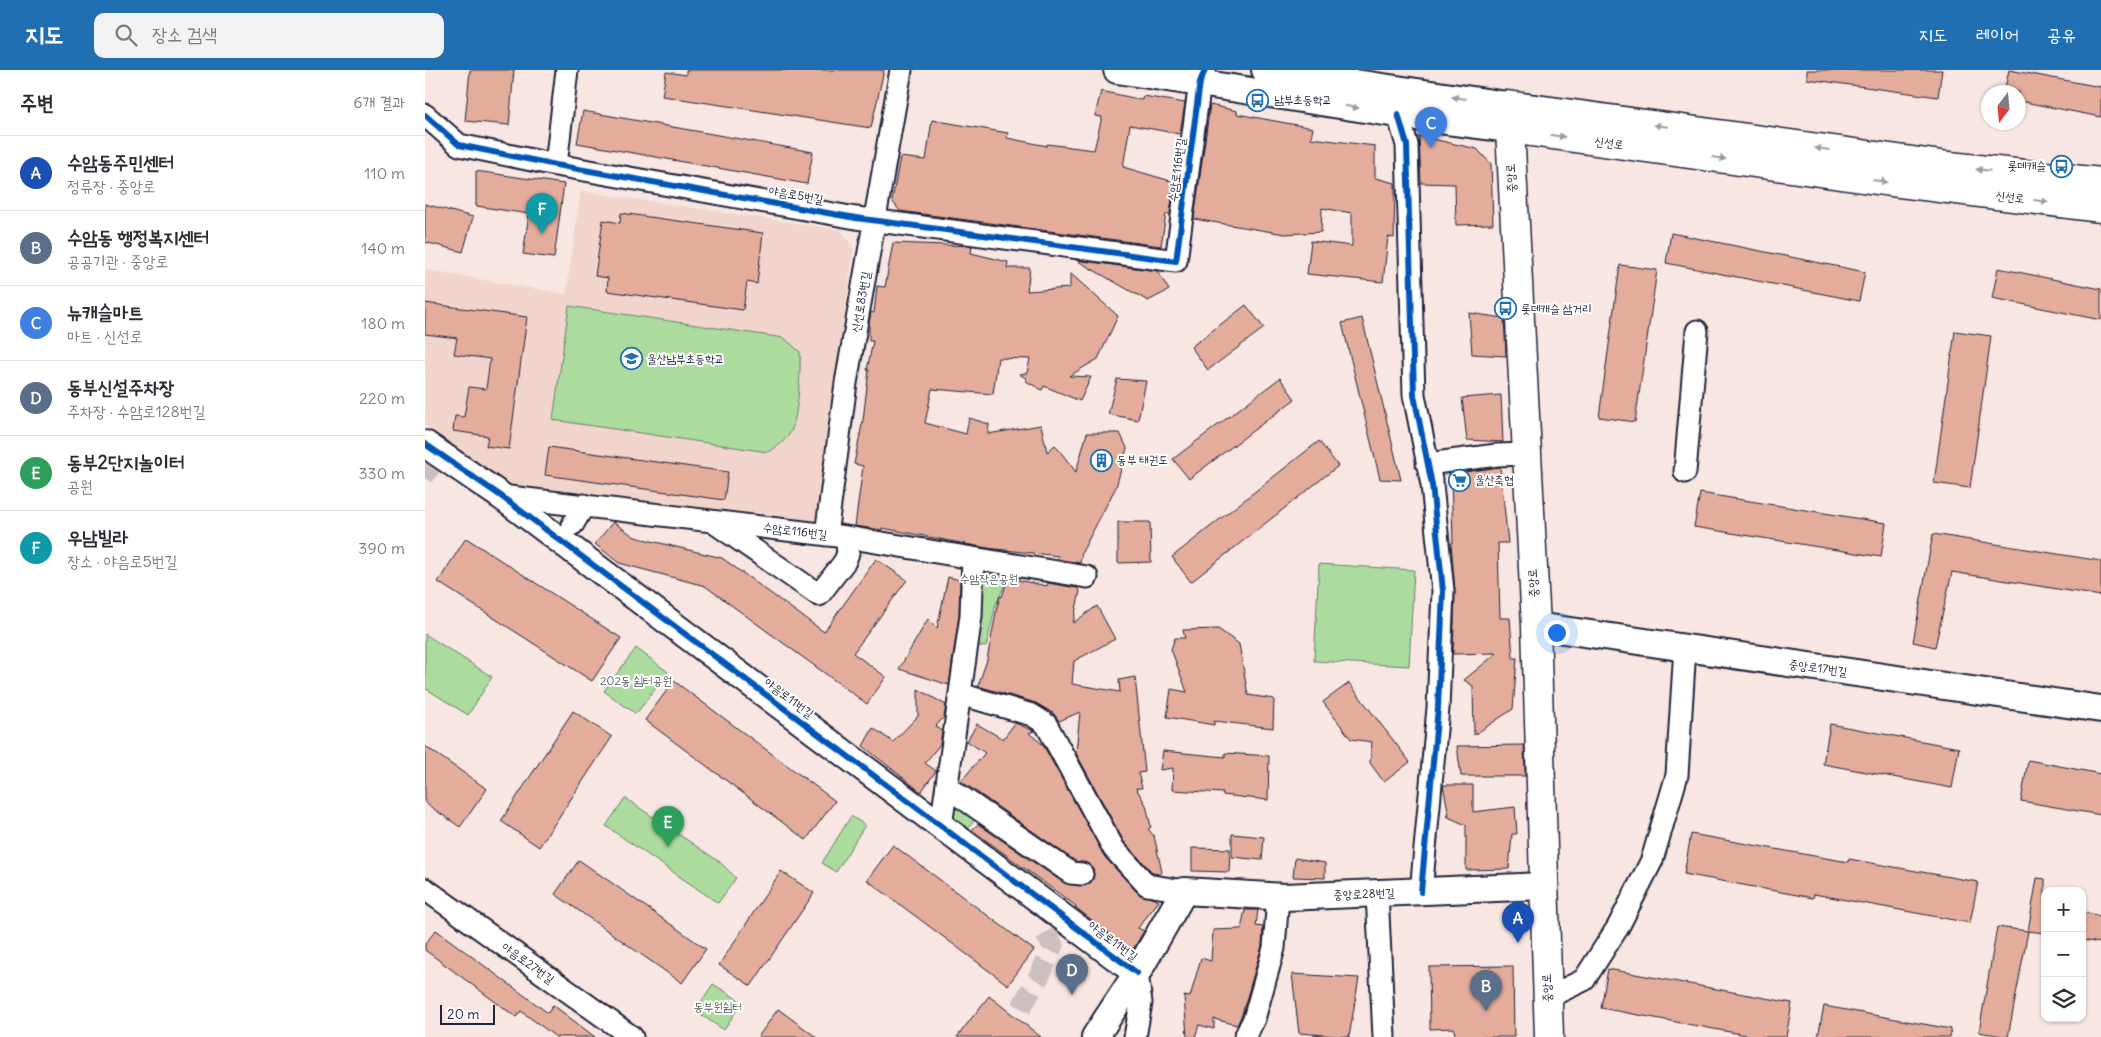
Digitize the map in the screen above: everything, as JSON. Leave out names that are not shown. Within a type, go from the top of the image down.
[{"type":"main road","name":"신선로","points":[[1508,117],[2101,182]]},
{"type":"main road","name":"신선로","points":[[1508,117],[1898,183],[2101,208]]},
{"type":"main road","name":"중앙로","points":[[1508,117],[1535,626],[1549,1037]]},
{"type":"street","points":[[556,165],[567,70]]},
{"type":"street","name":"신선로83번길","points":[[748,534],[819,596],[845,561],[848,553],[835,536],[839,431],[901,70]]},
{"type":"street","name":"신선로","points":[[1117,70],[1203,76],[1398,114],[1508,117]]},
{"type":"street","points":[[1203,76],[1257,70]]},
{"type":"street","name":"신선로","points":[[1265,70],[1508,117]]},
{"type":"street","name":"수암로116번길","points":[[1176,261],[1203,76]]},
{"type":"street","points":[[1398,114],[1407,144],[1414,395],[1427,464],[1443,592],[1439,708],[1421,892]]},
{"type":"street","name":"야음로5번길","points":[[425,115],[459,145],[556,165],[876,220],[1176,261]]},
{"type":"street","points":[[1685,472],[1697,332]]},
{"type":"street","name":"야음로11번길","points":[[425,444],[501,496],[1137,973]]},
{"type":"street","points":[[1427,464],[1497,455],[1527,454]]},
{"type":"street","name":"수암로116번길","points":[[501,496],[712,521],[748,534],[835,536],[1087,577]]},
{"type":"street","points":[[573,524],[584,505]]},
{"type":"street","points":[[941,826],[971,616],[973,558]]},
{"type":"street","name":"중앙로17번길","points":[[1535,626],[2101,709]]},
{"type":"street","points":[[1548,997],[1584,980],[1618,927],[1652,860],[1677,774],[1685,648]]},
{"type":"street","points":[[960,694],[1032,715],[1046,724],[1114,849],[1147,885],[1184,891],[1137,973],[1095,1037]]},
{"type":"street","points":[[947,787],[1071,873],[1082,874]]},
{"type":"street","name":"중앙로28번길","points":[[1184,891],[1278,897],[1544,886]]},
{"type":"street","name":"야음로27번길","points":[[425,889],[632,1037]]},
{"type":"street","points":[[1377,893],[1383,1037]]},
{"type":"street","points":[[1245,1037],[1254,1018],[1274,948],[1278,897]]},
{"type":"street","points":[[1135,1037],[1141,1003],[1137,973]]},
{"type":"shaded area","name":"울산남부초등학교","points":[[581,191],[841,230],[854,249],[825,448],[818,517],[804,527],[511,486],[425,425],[425,270],[566,294]]},
{"type":"green space","points":[[569,306],[784,338],[800,352],[797,404],[791,431],[787,438],[768,452],[553,420]]},
{"type":"green space","name":"수암작은공원","points":[[973,558],[1014,565],[996,604],[986,647],[967,644]]},
{"type":"green space","points":[[1319,564],[1414,570],[1409,666],[1314,661]]},
{"type":"green space","points":[[425,634],[492,677],[468,715],[425,688]]},
{"type":"green space","name":"202동 쉼터공원","points":[[636,648],[668,672],[636,714],[604,691]]},
{"type":"green space","points":[[947,791],[979,813],[964,835],[941,826]]},
{"type":"green space","points":[[625,798],[721,863],[736,878],[718,903],[606,826]]},
{"type":"green space","points":[[851,816],[865,825],[836,872],[822,863]]},
{"type":"green space","name":"동부원쉼터","points":[[713,984],[742,1002],[724,1030],[695,1011]]},
{"type":"building","points":[[470,70],[514,70],[509,125],[465,121]]},
{"type":"building","points":[[686,70],[884,70],[871,128],[662,96],[666,72],[686,75]]},
{"type":"building","points":[[1807,70],[1942,70],[1938,97],[1807,79]]},
{"type":"building","points":[[2009,70],[2101,87],[2101,117],[2026,102],[2026,85],[2006,85]]},
{"type":"building","points":[[1101,91],[1142,100],[1143,96],[1185,103],[1180,134],[1130,125],[1123,167],[1174,182],[1170,214],[1166,214],[1161,246],[900,211],[892,201],[900,157],[926,160],[932,120],[1008,133],[1007,138],[1047,146],[1047,144],[1094,150],[1102,117],[1095,116]]},
{"type":"building","points":[[1210,105],[1237,111],[1237,114],[1313,128],[1311,138],[1375,146],[1375,178],[1395,183],[1394,238],[1388,237],[1383,282],[1307,274],[1311,241],[1352,246],[1352,213],[1322,208],[1321,232],[1285,234],[1194,219]]},
{"type":"building","points":[[583,111],[813,152],[807,184],[577,143]]},
{"type":"building","points":[[1419,136],[1477,149],[1491,164],[1493,224],[1456,225],[1455,184],[1421,183]]},
{"type":"building","points":[[476,171],[564,184],[554,258],[523,254],[529,214],[476,206]]},
{"type":"building","points":[[425,204],[473,217],[463,252],[425,242]]},
{"type":"building","points":[[621,213],[763,233],[757,284],[747,282],[743,310],[607,291],[608,278],[595,276],[603,220],[620,223]]},
{"type":"building","points":[[1671,233],[1865,272],[1859,301],[1666,263]]},
{"type":"building","points":[[893,243],[972,246],[971,253],[1008,262],[1007,268],[1030,268],[1027,291],[1070,288],[1070,273],[1118,316],[1098,359],[1069,376],[1091,377],[1080,401],[1044,386],[1042,390],[1026,381],[1026,378],[1019,374],[1027,373],[1030,359],[998,358],[993,394],[932,389],[925,423],[966,434],[969,418],[989,424],[988,434],[1041,425],[1047,452],[1055,445],[1076,472],[1087,433],[1120,433],[1127,448],[1116,487],[1082,552],[1080,563],[1057,559],[1059,556],[987,548],[882,528],[882,530],[855,526],[863,466],[854,464],[863,420],[869,370],[867,370],[873,341],[869,341],[869,323],[871,312],[874,313],[877,286],[885,287]]},
{"type":"building","points":[[1076,260],[1157,271],[1169,290],[1148,301]]},
{"type":"building","points":[[1620,265],[1657,270],[1635,422],[1599,417]]},
{"type":"building","points":[[1998,268],[2101,289],[2101,320],[1992,298]]},
{"type":"building","points":[[425,303],[527,317],[509,449],[486,446],[488,436],[453,431],[455,416],[464,417],[469,387],[486,389],[490,359],[454,354],[457,338],[425,334]]},
{"type":"building","points":[[1246,305],[1264,328],[1208,370],[1191,347]]},
{"type":"building","points":[[1469,313],[1504,318],[1506,356],[1472,354]]},
{"type":"building","points":[[1362,318],[1401,480],[1380,479],[1342,323]]},
{"type":"building","points":[[1955,331],[1991,336],[1970,488],[1934,483]]},
{"type":"building","points":[[1280,378],[1295,399],[1189,479],[1173,459]]},
{"type":"building","points":[[1117,379],[1146,381],[1138,420],[1108,414]]},
{"type":"building","points":[[1501,395],[1503,442],[1467,440],[1462,398]]},
{"type":"building","points":[[1319,441],[1338,466],[1191,582],[1172,557]]},
{"type":"building","points":[[549,447],[728,472],[724,500],[545,475]]},
{"type":"building","points":[[1500,467],[1508,543],[1498,543],[1500,618],[1510,618],[1513,658],[1517,658],[1513,709],[1474,735],[1473,686],[1464,680],[1497,653],[1453,654],[1455,591],[1451,543],[1453,543],[1451,474]]},
{"type":"building","points":[[1700,493],[1886,523],[1881,557],[1694,527]]},
{"type":"building","points":[[613,522],[635,537],[722,558],[824,632],[876,559],[907,580],[853,653],[886,677],[867,704],[705,586],[619,563],[595,544]]},
{"type":"building","points":[[1118,522],[1150,522],[1151,562],[1118,563]]},
{"type":"building","points":[[1933,534],[2101,561],[2101,596],[1952,572],[1935,647],[1913,642]]},
{"type":"building","points":[[466,538],[621,638],[592,681],[438,582]]},
{"type":"building","points":[[948,577],[960,580],[959,615],[949,685],[899,669],[928,619],[937,628]]},
{"type":"building","points":[[1008,578],[1047,586],[1048,583],[1077,588],[1080,591],[1073,623],[1097,606],[1115,639],[1074,661],[1072,684],[1120,692],[1119,680],[1135,677],[1145,772],[1138,773],[1142,788],[1136,788],[1146,805],[1151,827],[1148,829],[1154,836],[1162,872],[1159,874],[1153,873],[1124,842],[1076,753],[1080,712],[1059,721],[1053,713],[1036,703],[978,686],[987,660],[1000,596],[1002,597]]},
{"type":"building","points":[[1218,629],[1239,644],[1248,695],[1274,699],[1273,728],[1214,721],[1214,725],[1167,717],[1171,689],[1187,692],[1171,649],[1175,638],[1185,638],[1183,630]]},
{"type":"building","points":[[674,681],[835,801],[806,840],[645,720]]},
{"type":"building","points":[[1349,683],[1410,762],[1384,782],[1370,763],[1372,742],[1351,739],[1323,702]]},
{"type":"building","points":[[918,689],[946,705],[944,717],[936,726],[942,731],[940,744],[925,763],[936,771],[921,792],[863,746],[873,728],[893,742],[918,716]]},
{"type":"building","points":[[573,711],[612,737],[539,847],[501,821]]},
{"type":"building","points":[[1015,723],[1034,731],[1029,733],[1043,745],[1105,857],[1138,893],[1159,901],[1138,928],[1144,931],[1132,951],[1076,906],[972,830],[978,824],[1064,883],[1081,886],[1092,881],[1094,875],[1090,864],[1075,861],[961,781],[985,753],[967,741],[977,724],[1003,739]]},
{"type":"building","points":[[1830,724],[1959,748],[1952,788],[1823,764]]},
{"type":"building","points":[[1524,745],[1525,776],[1461,776],[1457,746]]},
{"type":"building","points":[[425,746],[487,789],[460,827],[425,803]]},
{"type":"building","points":[[1163,751],[1225,757],[1225,753],[1269,756],[1268,800],[1222,795],[1223,793],[1172,790],[1173,768],[1160,770]]},
{"type":"building","points":[[2028,760],[2101,774],[2101,815],[2021,801]]},
{"type":"building","points":[[1443,785],[1473,785],[1473,812],[1515,807],[1517,834],[1512,834],[1509,869],[1466,870],[1466,825],[1446,816],[1449,815]]},
{"type":"building","points":[[1232,834],[1264,837],[1262,860],[1232,857]]},
{"type":"building","points":[[1691,834],[1848,862],[1849,859],[1978,882],[1970,923],[1814,894],[1813,898],[1684,874]]},
{"type":"building","points":[[893,845],[1034,950],[1008,985],[867,880]]},
{"type":"building","points":[[1192,848],[1230,849],[1229,872],[1192,871]]},
{"type":"building","points":[[1295,858],[1325,863],[1325,878],[1293,877]]},
{"type":"building","points":[[579,860],[706,949],[682,983],[555,894]]},
{"type":"building","points":[[781,871],[814,893],[751,986],[719,965]]},
{"type":"building","points":[[2037,878],[2045,879],[2045,887],[2041,887],[2041,933],[2028,931]]},
{"type":"building","points":[[1245,910],[1258,910],[1256,926],[1263,927],[1262,946],[1237,1025],[1214,1019],[1214,1029],[1199,1025],[1195,1037],[1187,1037],[1184,996],[1190,997],[1201,958],[1211,961],[1213,930],[1241,929]]},
{"type":"building","points":[[2086,913],[2101,916],[2101,943],[2086,941]]},
{"type":"building","points":[[1997,927],[2028,931],[2008,1037],[1979,1032]]},
{"type":"building","points":[[436,930],[548,1013],[553,1005],[595,1037],[556,1037],[521,1011],[516,1017],[425,950],[425,944]]},
{"type":"building","points":[[1513,966],[1514,1037],[1455,1037],[1454,1028],[1430,1029],[1429,967]]},
{"type":"building","points":[[1608,969],[1792,1003],[1786,1037],[1757,1037],[1601,1008]]},
{"type":"building","points":[[1292,974],[1359,978],[1349,1037],[1299,1033]]},
{"type":"building","points":[[989,996],[1041,1037],[957,1037]]},
{"type":"building","points":[[1824,1006],[1951,1029],[1950,1037],[1818,1037]]},
{"type":"building","points":[[778,1009],[816,1037],[758,1037]]},
{"type":"tunnel","points":[[425,465],[438,474]]},
{"type":"tunnel","points":[[1021,1008],[1041,973],[1053,945],[1044,932]]},
{"type":"cycle path","points":[[425,115],[459,145],[556,165],[856,218],[1176,261],[1200,82],[1205,70]]},
{"type":"cycle path","points":[[1398,114],[1407,145],[1414,395],[1432,485],[1443,591],[1438,708],[1421,892]]},
{"type":"cycle path","points":[[425,444],[501,496],[1137,973]]},
{"type":"place","name":"남부초등학교","points":[[1258,100]]},
{"type":"place","name":"뉴캐슬마트","points":[[1431,148]]},
{"type":"place","name":"롯데캐슬","points":[[2062,166]]},
{"type":"place","name":"우남빌라","points":[[542,234]]},
{"type":"place","name":"롯데캐슬 삼거리","points":[[1505,309]]},
{"type":"place","name":"울산남부초등학교","points":[[631,359]]},
{"type":"place","name":"동부 태권도","points":[[1101,460]]},
{"type":"place","name":"울산축협","points":[[1459,480]]},
{"type":"place","name":"동부2단지놀이터","points":[[668,847]]},
{"type":"place","name":"수암동주민센터","points":[[1518,943]]},
{"type":"place","name":"동부신설주차장","points":[[1072,995]]},
{"type":"place","name":"수암동 행정복지센터","points":[[1486,1011]]}]
